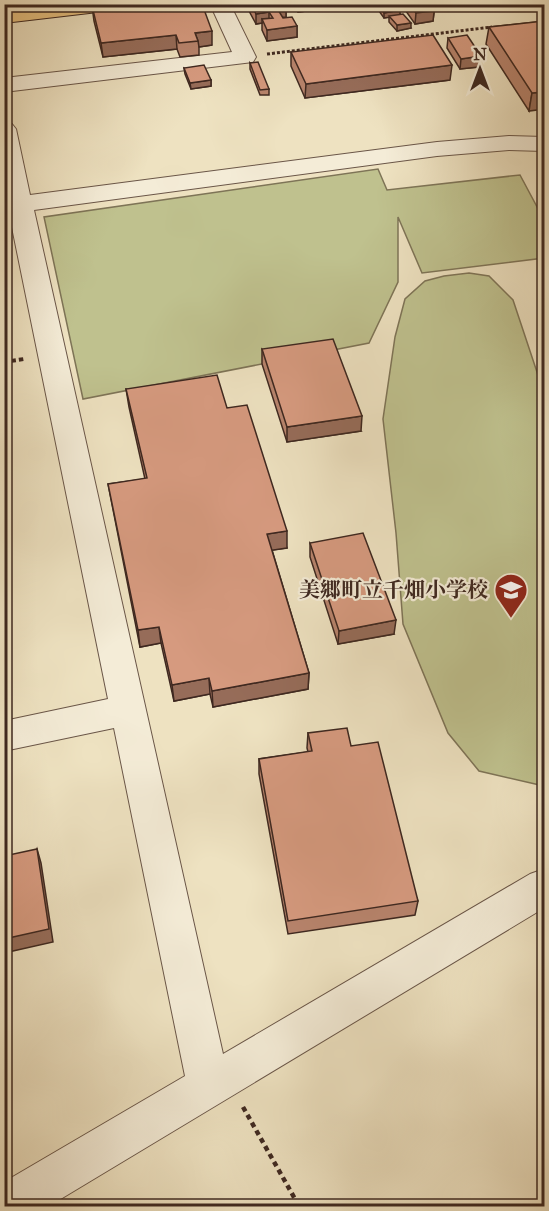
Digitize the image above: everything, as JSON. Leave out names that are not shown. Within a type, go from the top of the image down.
[{"type":"main road","points":[[4,17],[115,4]]},
{"type":"street","points":[[4,85],[245,57],[219,4]]},
{"type":"street","points":[[4,129],[129,710],[217,1080]]},
{"type":"street","points":[[21,204],[437,149],[509,143],[544,144]]},
{"type":"street","points":[[4,736],[129,710]]},
{"type":"street","points":[[7,1206],[544,887]]},
{"type":"path","points":[[245,57],[498,27]]},
{"type":"path","points":[[217,1080],[299,1206]]},
{"type":"green space","points":[[378,169],[387,190],[520,175],[544,220],[544,258],[422,273],[398,217],[398,282],[369,343],[83,399],[44,217]]},
{"type":"green space","points":[[469,273],[489,276],[513,300],[544,393],[544,786],[479,771],[448,733],[403,624],[396,533],[383,419],[395,337],[405,299],[425,281]]},
{"type":"building","points":[[202,4],[212,31],[195,33],[198,41],[179,43],[176,35],[101,43],[92,6]]},
{"type":"building","points":[[251,4],[285,4],[286,7],[277,8],[283,18],[292,17],[297,26],[267,30],[262,19],[273,18],[269,12],[256,14]]},
{"type":"building","points":[[297,4],[316,4],[316,5],[298,7]]},
{"type":"building","points":[[396,4],[400,10],[384,13],[379,5]]},
{"type":"building","points":[[409,4],[429,4],[434,11],[416,13]]},
{"type":"building","points":[[403,14],[411,23],[397,25],[389,16]]},
{"type":"building","points":[[544,21],[544,92],[532,93],[489,27]]},
{"type":"building","points":[[433,35],[452,65],[306,84],[291,52]]},
{"type":"building","points":[[467,35],[481,56],[461,59],[448,38]]},
{"type":"building","points":[[258,62],[269,89],[260,90],[250,63]]},
{"type":"building","points":[[204,65],[211,80],[190,83],[184,68]]},
{"type":"building","points":[[333,339],[362,416],[287,427],[262,349]]},
{"type":"building","points":[[217,375],[227,408],[247,405],[287,531],[267,534],[309,673],[212,691],[209,678],[172,685],[159,627],[138,630],[108,484],[147,478],[126,389]]},
{"type":"building","points":[[363,533],[396,620],[339,631],[310,543]]},
{"type":"building","points":[[347,728],[351,746],[378,742],[418,901],[288,921],[259,759],[312,751],[308,733]]},
{"type":"building","points":[[37,849],[49,929],[4,939],[4,856]]},
{"type":"place","name":"美郷町立千畑小学校","points":[[511,619]]}]
